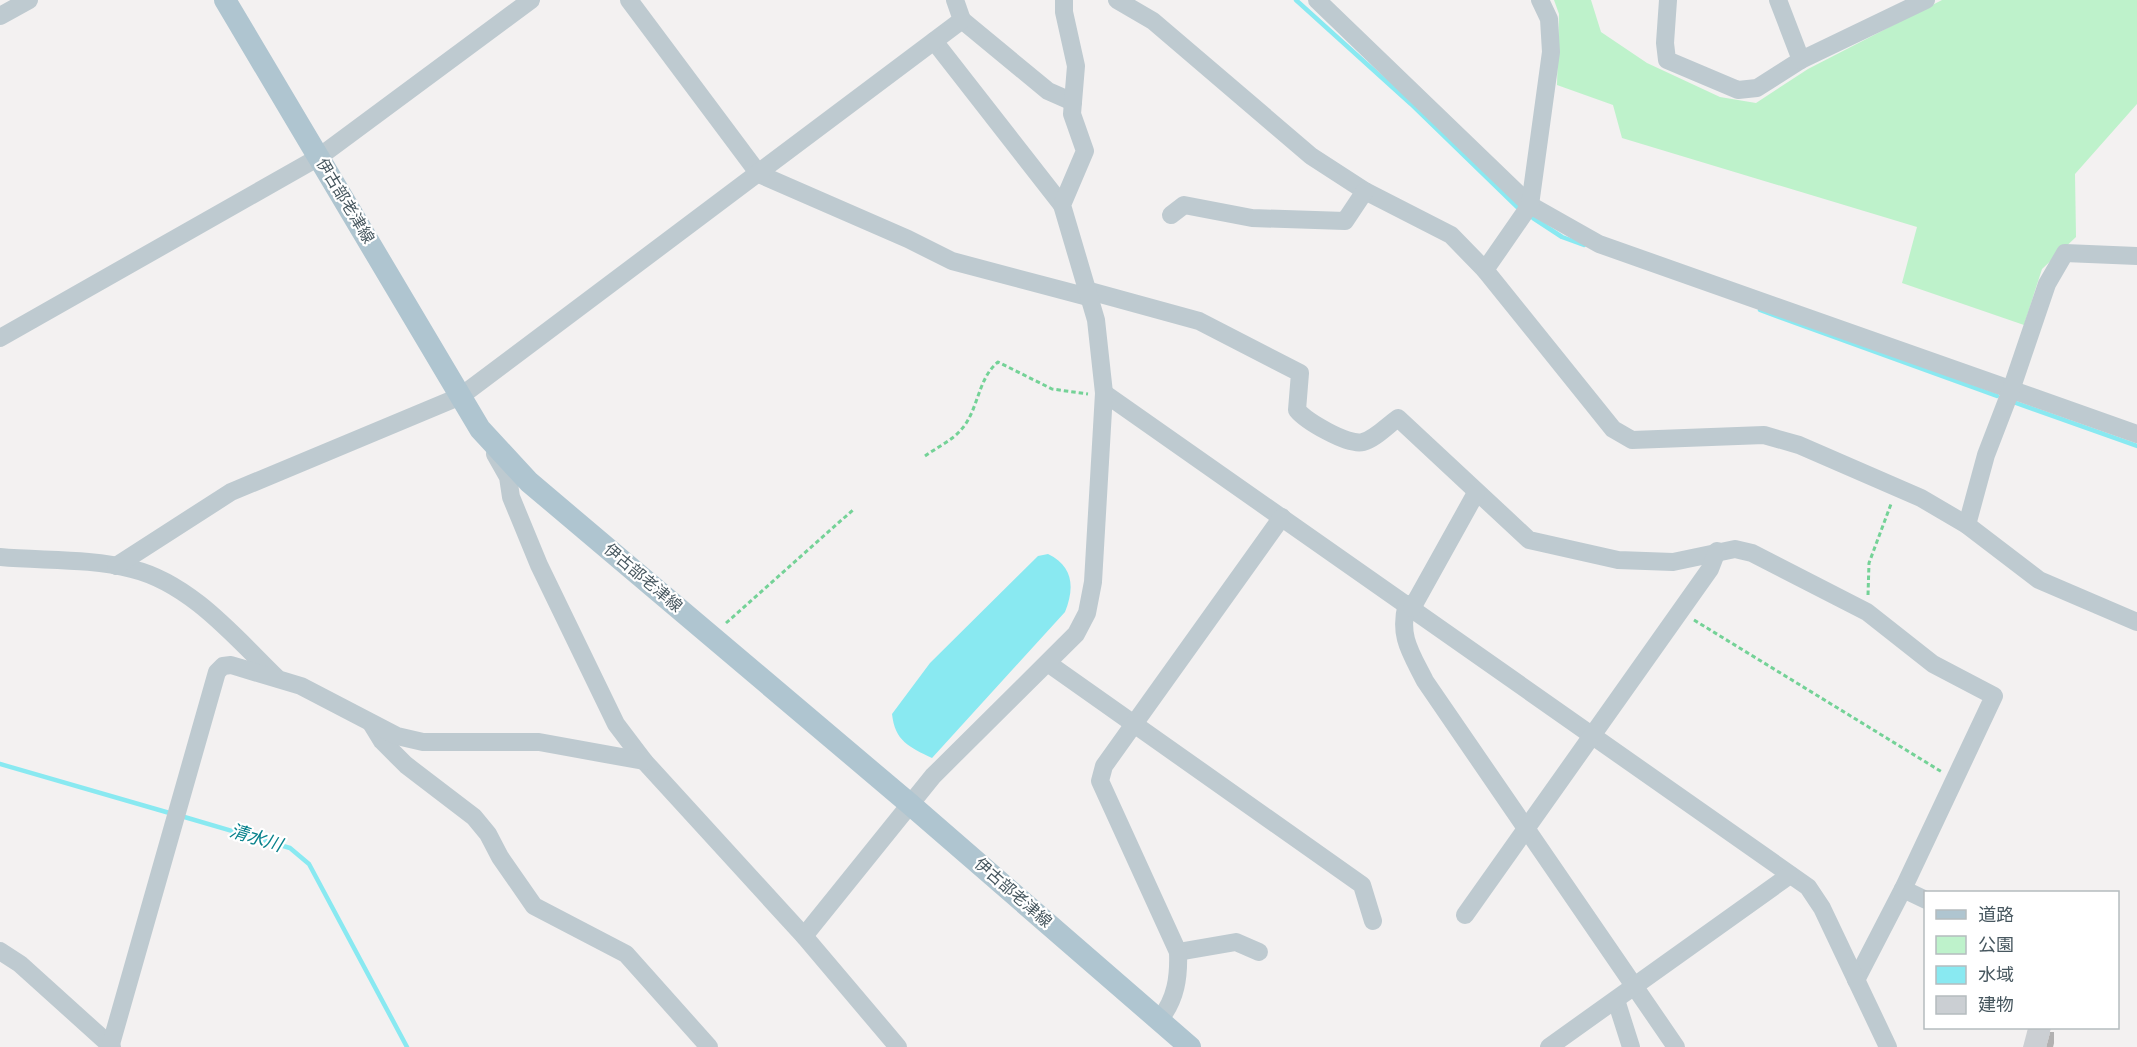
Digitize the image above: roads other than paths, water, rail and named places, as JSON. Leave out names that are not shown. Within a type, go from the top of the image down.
[{"type":"main road","name":"伊古部老津線","points":[[225,0],[480,429],[529,482],[911,805],[1190,1047]]},
{"type":"street","points":[[0,16],[29,0]]},
{"type":"street","points":[[0,338],[319,157],[531,0]]},
{"type":"street","points":[[629,0],[759,174],[908,239],[952,261],[1199,321],[1300,373],[1297,410],[1305,420],[1354,443],[1364,442],[1398,418],[1529,540],[1618,560],[1673,562],[1697,559],[1718,551],[1735,549],[1752,553],[1867,612],[1932,664],[1994,696],[1903,889],[1856,980]]},
{"type":"street","points":[[955,0],[962,20],[1048,91],[1073,102]]},
{"type":"street","points":[[1062,205],[1085,151],[1072,114],[1076,66],[1064,12],[1064,0]]},
{"type":"street","points":[[1117,0],[1152,21],[1311,156],[1365,191],[1422,218],[1451,235],[1485,270],[1613,429],[1632,440],[1764,435],[1799,445],[1897,487],[1967,525],[2039,580],[2137,622]]},
{"type":"street","points":[[1317,0],[1530,205],[1550,219],[1599,244],[2137,434]]},
{"type":"street","points":[[1540,0],[1548,19]]},
{"type":"street","points":[[1485,270],[1530,205],[1551,52],[1548,0]]},
{"type":"street","points":[[1668,0],[1665,43],[1667,60],[1738,90],[1758,88],[1801,60],[1926,0]]},
{"type":"street","points":[[1778,0],[1801,60]]},
{"type":"street","points":[[116,566],[231,492],[461,396],[962,20]]},
{"type":"street","points":[[804,936],[933,776],[1049,664],[1076,634],[1086,613],[1093,582],[1104,393],[1096,320],[1062,205],[934,41]]},
{"type":"street","points":[[1171,215],[1184,204],[1252,218],[1345,221],[1365,191]]},
{"type":"street","points":[[1967,525],[1986,455],[2047,284],[2065,253],[2137,256]]},
{"type":"street","points":[[1104,393],[1808,887],[1822,908],[1888,1047]]},
{"type":"street","points":[[480,429],[508,477],[511,497],[539,565],[616,724],[644,760],[804,936],[898,1047]]},
{"type":"street","points":[[1476,493],[1409,606],[1402,621],[1406,642],[1425,681],[1676,1047]]},
{"type":"street","points":[[1160,1019],[1170,1007],[1179,975],[1178,952],[1100,781],[1104,766],[1282,517]]},
{"type":"street","points":[[1465,915],[1710,569],[1718,551]]},
{"type":"street","points":[[0,557],[88,562],[132,569],[163,580],[212,616],[278,678]]},
{"type":"street","points":[[1049,664],[1362,885],[1373,921]]},
{"type":"street","points":[[0,951],[20,964],[111,1046],[217,672],[223,666],[231,665],[301,686],[397,736],[423,742],[538,742],[644,760]]},
{"type":"street","points":[[370,722],[382,741],[406,765],[474,817],[488,834],[500,857],[534,906],[626,954],[709,1047]]},
{"type":"street","points":[[1549,1047],[1790,875]]},
{"type":"street","points":[[1903,889],[1924,899]]},
{"type":"street","points":[[1178,952],[1236,942],[1259,952]]},
{"type":"street","points":[[1616,1000],[1631,1047]]},
{"type":"water","points":[[1048,554],[1063,565],[1070,578],[1070,594],[1065,612],[932,758],[910,746],[896,731],[892,714],[930,663],[1038,556]]},
{"type":"waterway","points":[[1296,0],[1411,104],[1517,207]]},
{"type":"waterway","points":[[1533,218],[1562,237],[1584,245]]},
{"type":"waterway","points":[[1760,310],[1997,396]]},
{"type":"waterway","points":[[2016,403],[2137,446]]},
{"type":"waterway","name":"清水川","points":[[0,764],[173,814]]},
{"type":"waterway","name":"清水川","points":[[181,816],[290,848],[309,864],[407,1047]]}]
